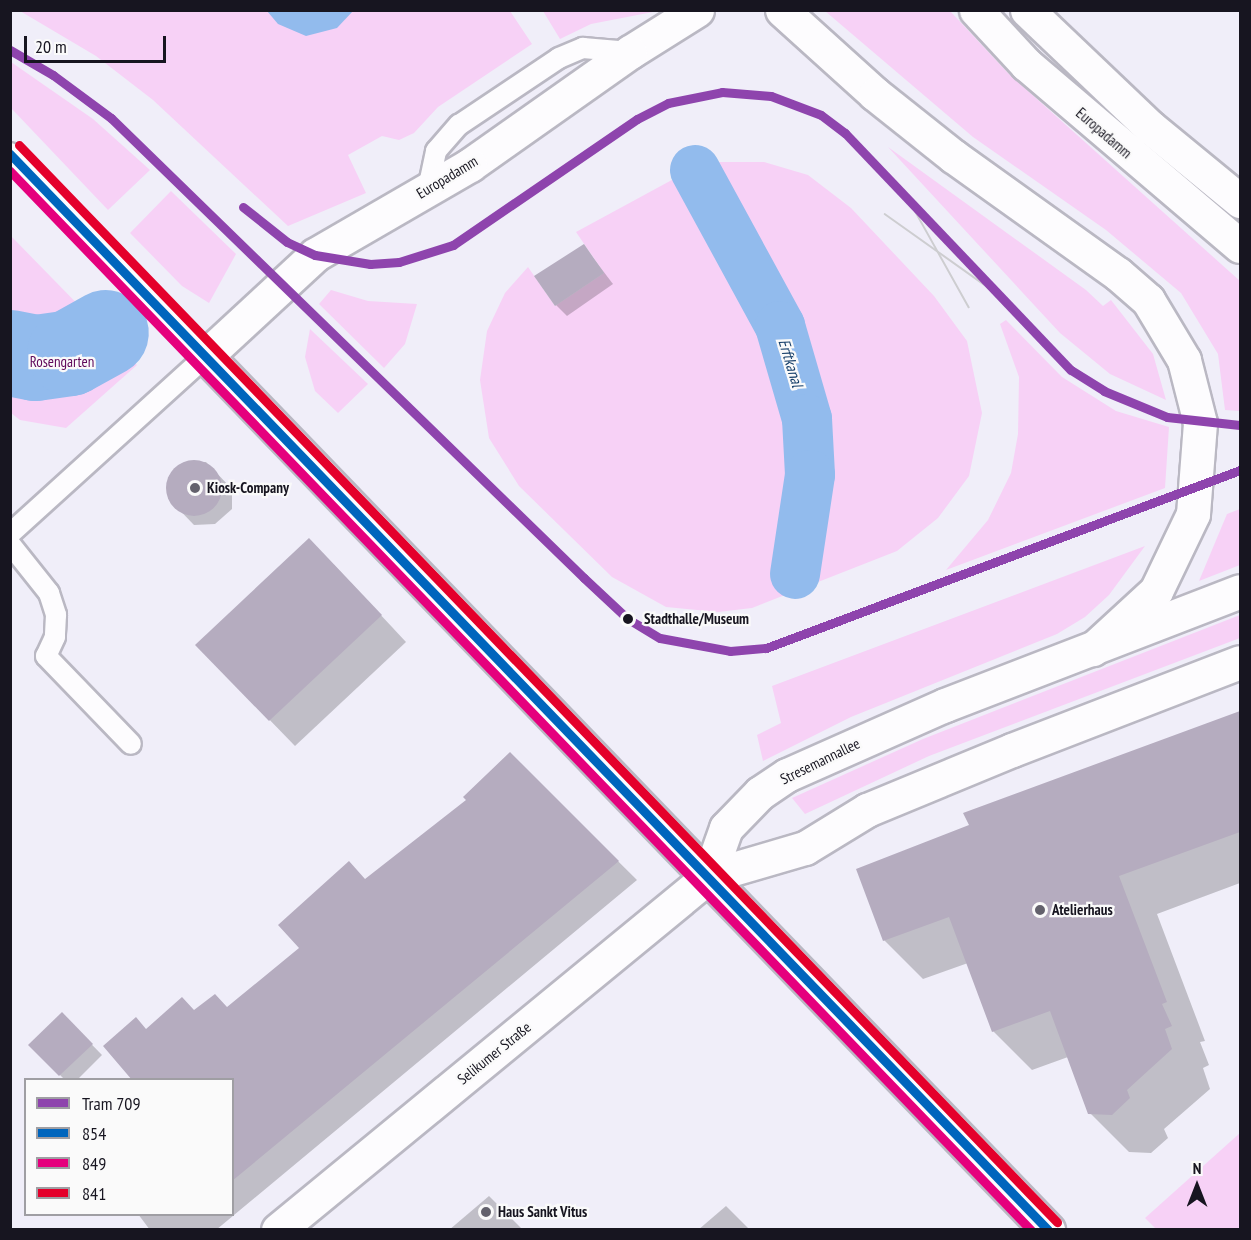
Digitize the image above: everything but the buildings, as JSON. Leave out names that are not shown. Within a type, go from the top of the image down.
[{"type":"street","name":"Europadamm","points":[[206,356],[315,255],[470,165],[630,52],[697,10]]},
{"type":"street","name":"Europadamm","points":[[976,10],[1026,64],[1240,246]]},
{"type":"street","points":[[1027,10],[1050,35],[1150,127],[1240,201]]},
{"type":"street","points":[[781,11],[952,156],[1118,274],[1148,300],[1184,360],[1200,423],[1193,514],[1156,591],[1093,649]]},
{"type":"street","points":[[206,356],[1048,1230]]},
{"type":"street","name":"Stresemannallee","points":[[709,876],[726,828],[760,793],[787,775],[945,705],[1240,591]]},
{"type":"street","points":[[709,876],[805,848],[867,810],[1011,750],[1240,662]]},
{"type":"street","name":"Selikumer Straße","points":[[290,1226],[709,876]]},
{"type":"lane","points":[[10,153],[206,356],[10,534]]},
{"type":"lane","points":[[10,544],[49,593],[56,615],[55,637],[46,656],[131,744]]},
{"type":"green space","points":[[20,11],[510,11],[532,44],[438,107],[414,133],[399,140],[382,136],[348,155],[366,193],[288,226],[153,100],[96,56]]},
{"type":"green space","points":[[543,11],[658,11],[591,24],[560,39]]},
{"type":"green space","points":[[825,11],[950,11],[1008,73],[1240,281],[1240,411],[1225,410],[1218,354],[1181,293],[1106,230],[973,137]]},
{"type":"green space","points":[[11,62],[93,119],[150,170],[108,210],[11,108]]},
{"type":"green space","points":[[888,147],[1086,290],[1103,306],[1111,300],[1153,354],[1166,400],[1110,374],[1060,333]]},
{"type":"green space","points":[[705,162],[764,162],[808,175],[851,208],[934,296],[967,341],[982,413],[969,476],[938,518],[897,551],[752,608],[718,612],[666,607],[612,577],[519,486],[489,438],[480,380],[487,331],[505,293],[528,267],[555,306],[604,273],[576,232]]},
{"type":"green space","points":[[171,191],[236,254],[209,303],[182,286],[130,233]]},
{"type":"green space","name":"Rosengarten","points":[[10,235],[137,365],[66,428],[20,420],[11,413]]},
{"type":"green space","points":[[331,290],[368,301],[417,304],[405,344],[384,368],[319,304]]},
{"type":"green space","points":[[1006,320],[1062,377],[1116,411],[1169,427],[1165,488],[946,570],[988,520],[1011,473],[1018,434],[1019,377],[1000,324]]},
{"type":"green space","points":[[310,329],[368,384],[338,413],[315,391],[305,357]]},
{"type":"green space","points":[[1240,509],[1240,565],[1199,581],[1227,514]]},
{"type":"green space","points":[[1145,546],[1109,595],[1085,617],[1057,634],[851,717],[763,761],[757,735],[781,723],[772,686]]},
{"type":"green space","points":[[1240,615],[1240,638],[929,756],[805,814],[792,798],[923,739]]},
{"type":"green space","points":[[1240,1133],[1240,1229],[1156,1229],[1145,1218]]},
{"type":"water","points":[[267,11],[353,11],[337,28],[306,36],[278,24]]},
{"type":"waterway","name":"Erftkanal","points":[[695,170],[780,326],[807,419],[810,475],[795,574]]},
{"type":"waterway","points":[[10,353],[36,358],[70,353],[106,333]]},
{"type":"tram line","name":"709","points":[[10,50],[53,75],[111,118],[584,578],[628,619],[660,638],[730,651],[766,648],[1240,470]]},
{"type":"tram line","name":"709","points":[[243,207],[287,242],[315,255],[370,264],[399,262],[453,245],[637,119],[668,103],[722,92],[771,96],[821,115],[845,133],[1071,370],[1104,391],[1167,417],[1240,425]]},
{"type":"tram line","points":[[908,198],[969,307]]},
{"type":"tram line","points":[[885,214],[992,290]]},
{"type":"transit line","name":"841","points":[[19,145],[1057,1222]]},
{"type":"transit line","name":"854","points":[[10,154],[1048,1230]]},
{"type":"transit line","name":"849","points":[[10,171],[1031,1230]]},
{"type":"place","name":"Kiosk-Company","points":[[195,488]]},
{"type":"place","name":"Stadthalle/Museum","points":[[628,619]]},
{"type":"place","name":"Atelierhaus","points":[[1040,910]]},
{"type":"place","name":"Haus Sankt Vitus","points":[[486,1212]]}]
